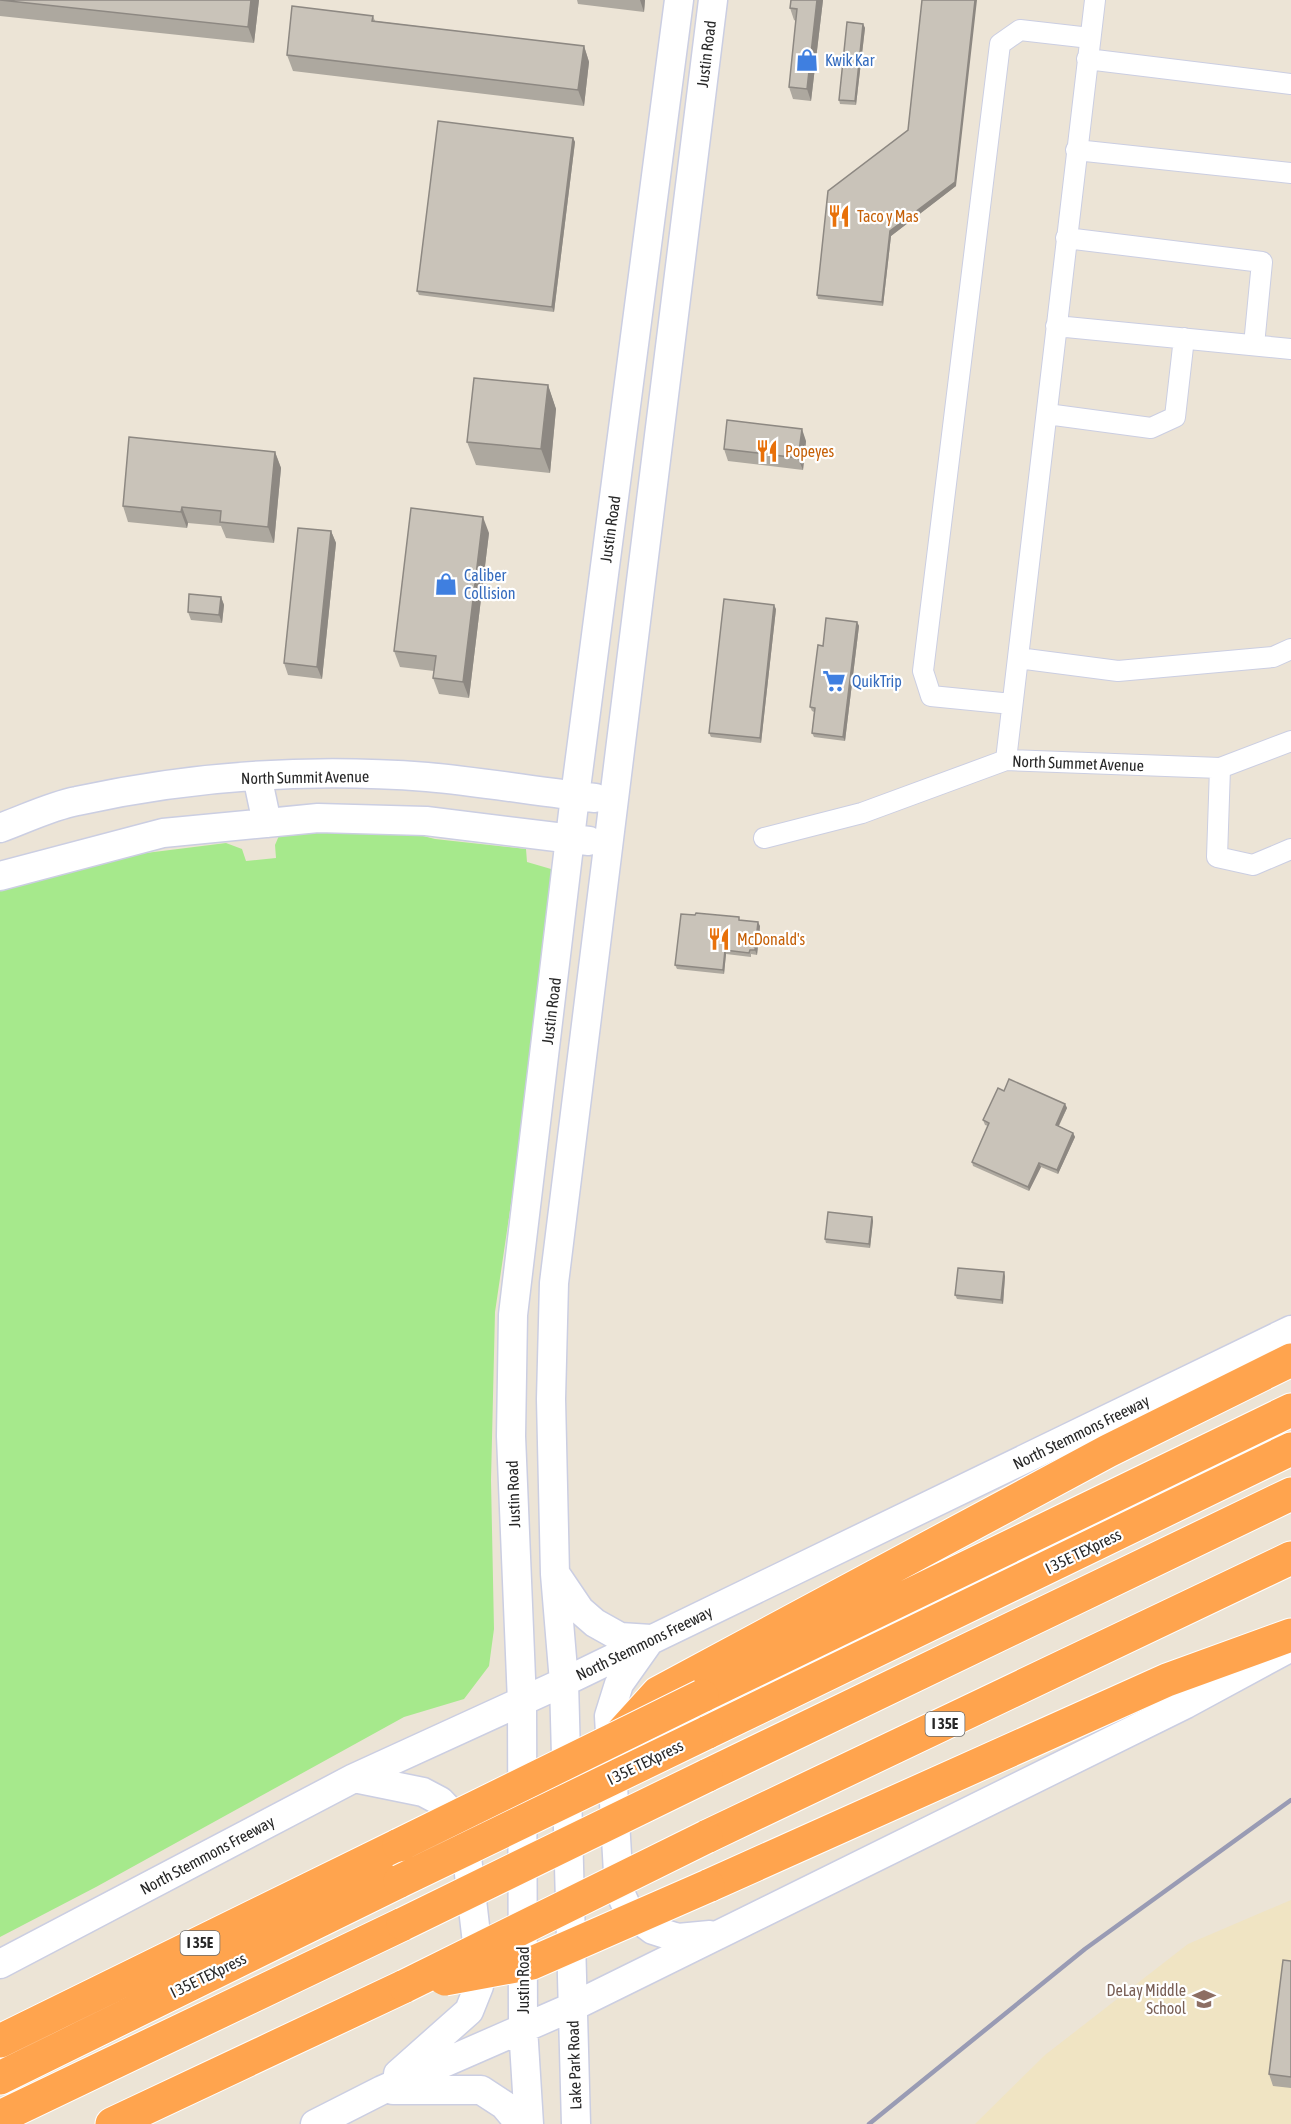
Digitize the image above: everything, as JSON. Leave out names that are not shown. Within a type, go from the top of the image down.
[{"type":"highway","points":[[616,1740],[658,1693],[1108,1451],[1291,1360]]},
{"type":"highway","name":"I 35E","points":[[0,2041],[1291,1410]]},
{"type":"highway","name":"I 35E TEXpress","points":[[0,2078],[400,1881],[1291,1449]]},
{"type":"highway","points":[[0,2117],[1291,1494]]},
{"type":"highway","name":"I 35E","points":[[112,2124],[405,1986],[706,1838],[1291,1558]]},
{"type":"highway","points":[[405,1986],[532,1963],[1167,1680],[1291,1635]]},
{"type":"main road","name":"Justin Road","points":[[523,2027],[522,1702],[511,1436],[513,1315],[575,796],[679,0]]},
{"type":"main road","name":"Justin Road","points":[[572,2007],[564,1682],[555,1574],[551,1399],[554,1283],[713,0]]},
{"type":"main road","name":"North Summit Avenue","points":[[0,828],[75,801],[172,784],[257,776],[344,774],[427,777],[615,801]]},
{"type":"main road","points":[[257,776],[267,823]]},
{"type":"main road","points":[[0,876],[163,833],[318,818],[426,821],[609,843]]},
{"type":"main road","name":"North Stemmons Freeway","points":[[0,1964],[354,1778],[564,1682],[1291,1330]]},
{"type":"main road","points":[[555,1574],[580,1610],[595,1623],[620,1637],[651,1639]]},
{"type":"main road","points":[[651,1639],[619,1684],[609,1716],[619,1890],[629,1912],[653,1930],[678,1938],[721,1934]]},
{"type":"main road","points":[[315,2124],[382,2090],[572,2007],[1186,1704],[1291,1647]]},
{"type":"main road","points":[[354,1778],[423,1792],[440,1802],[460,1822],[465,1840],[479,1960],[479,1986],[469,2011],[382,2090]]},
{"type":"main road","name":"Lake Park Road","points":[[572,2007],[576,2124]]},
{"type":"main road","points":[[523,2027],[529,2124]]},
{"type":"main road","points":[[382,2090],[482,2090],[504,2105],[520,2124]]},
{"type":"street","points":[[1006,760],[1095,0]]},
{"type":"street","points":[[1012,704],[931,696],[923,671],[1000,44],[1020,30],[1090,38]]},
{"type":"street","points":[[1087,59],[1291,84]]},
{"type":"street","points":[[1076,150],[1291,173]]},
{"type":"street","points":[[1066,238],[1262,262],[1254,345]]},
{"type":"street","points":[[1056,326],[1291,349]]},
{"type":"street","points":[[1047,414],[1151,428],[1175,417],[1184,338]]},
{"type":"street","points":[[1018,658],[1118,672],[1273,657],[1291,649]]},
{"type":"street","name":"North Summet Avenue","points":[[764,838],[862,813],[1006,760],[1220,768],[1291,741]]},
{"type":"street","points":[[1220,768],[1217,857],[1253,865],[1291,849]]},
{"type":"shaded area","name":"DeLay Middle School","points":[[1291,1900],[1291,2124],[975,2124],[1045,2055],[1188,1944]]},
{"type":"green space","points":[[387,827],[435,839],[526,849],[527,862],[551,869],[555,883],[542,993],[495,1312],[491,1480],[494,1629],[489,1666],[464,1699],[404,1717],[96,1887],[0,1937],[0,882],[114,857],[226,843],[242,849],[246,861],[276,858],[275,845],[281,831]]},
{"type":"building","points":[[0,0],[251,0],[248,27]]},
{"type":"building","name":"Kwik Kar","points":[[791,0],[817,0],[807,89],[789,87],[797,9],[790,8]]},
{"type":"building","points":[[922,0],[975,0],[955,182],[890,231],[882,302],[817,295],[828,191],[908,130]]},
{"type":"building","points":[[292,6],[373,16],[372,21],[584,46],[578,90],[287,55]]},
{"type":"building","points":[[847,22],[863,24],[855,101],[839,100]]},
{"type":"building","points":[[438,121],[573,138],[552,307],[417,291]]},
{"type":"building","points":[[474,378],[548,385],[541,449],[467,442]]},
{"type":"building","points":[[727,420],[802,429],[798,458],[724,449]]},
{"type":"building","points":[[129,437],[275,452],[268,527],[220,522],[221,511],[182,507],[181,512],[123,506]]},
{"type":"building","name":"Caliber Collision","points":[[411,508],[483,517],[463,682],[433,678],[436,656],[394,651]]},
{"type":"building","points":[[298,528],[331,531],[317,667],[284,663]]},
{"type":"building","points":[[189,594],[221,597],[219,615],[188,612]]},
{"type":"building","points":[[724,599],[774,605],[760,738],[709,733]]},
{"type":"building","name":"QuikTrip","points":[[826,618],[857,622],[843,737],[812,733],[815,708],[810,707],[818,645],[823,646]]},
{"type":"building","name":"McDonald's","points":[[696,913],[739,917],[739,920],[758,922],[755,950],[750,950],[749,953],[725,950],[723,970],[675,965],[681,914],[695,915]]},
{"type":"building","points":[[1009,1079],[1065,1104],[1056,1125],[1073,1133],[1057,1170],[1039,1163],[1028,1187],[972,1162],[989,1123],[983,1120],[998,1088],[1004,1091]]},
{"type":"building","points":[[828,1212],[872,1217],[869,1244],[825,1239]]},
{"type":"building","points":[[958,1268],[1004,1272],[1001,1300],[955,1295]]},
{"type":"building","points":[[1283,1960],[1291,1961],[1291,2077],[1269,2074]]},
{"type":"railway","points":[[869,2124],[1085,1949],[1291,1800]]},
{"type":"place","name":"Kwik Kar","points":[[807,60]]},
{"type":"place","name":"Taco y Mas","points":[[839,216]]},
{"type":"place","name":"Popeyes","points":[[767,451]]},
{"type":"place","name":"Caliber Collision","points":[[446,584]]},
{"type":"place","name":"QuikTrip","points":[[834,681]]},
{"type":"place","name":"McDonald's","points":[[719,939]]},
{"type":"place","name":"DeLay Middle School","points":[[1204,1999]]}]
